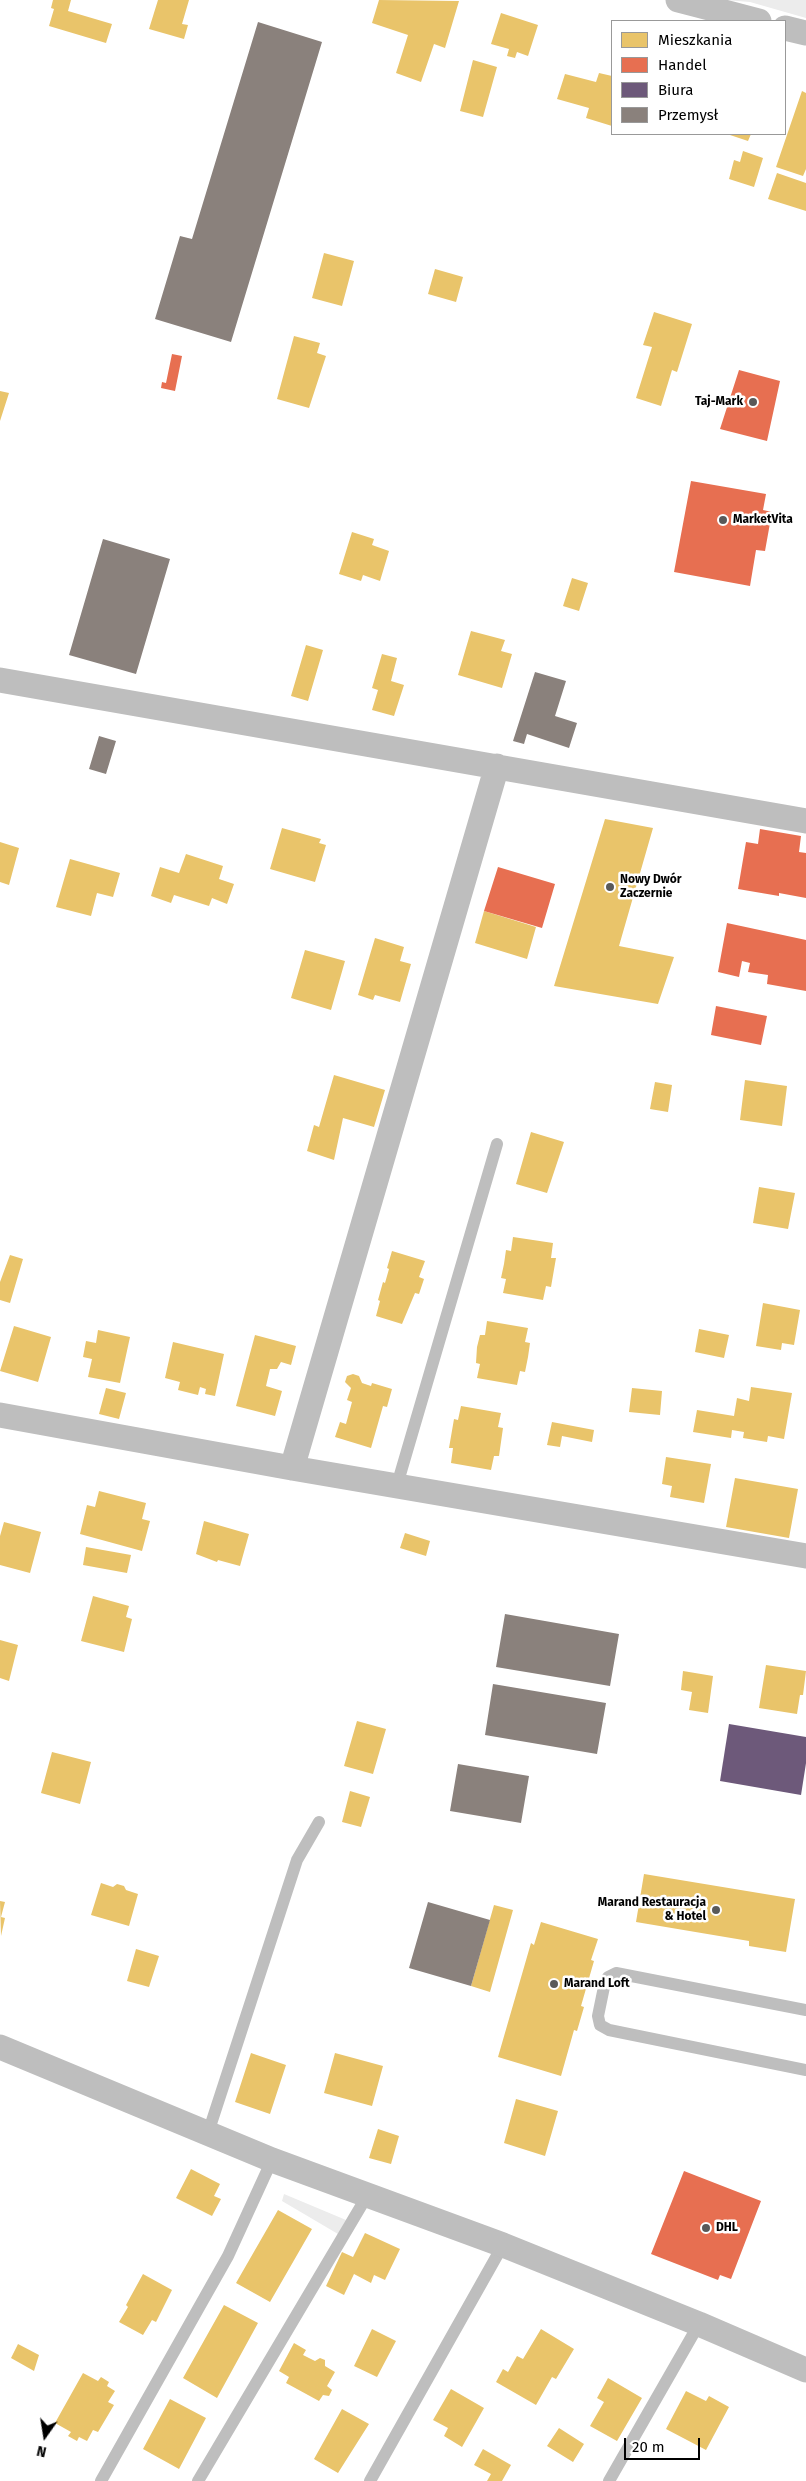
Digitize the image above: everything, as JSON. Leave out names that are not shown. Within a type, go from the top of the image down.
[{"type":"street","points":[[678,0],[755,20]]},
{"type":"street","points":[[786,28],[806,33]]},
{"type":"street","points":[[0,680],[806,821]]},
{"type":"street","points":[[292,1468],[497,766]]},
{"type":"street","points":[[0,1415],[292,1468],[806,1556]]},
{"type":"street","points":[[0,2047],[272,2160],[504,2246],[699,2324],[806,2370]]},
{"type":"lane","points":[[397,1485],[497,1144]]},
{"type":"lane","points":[[208,2133],[297,1860],[319,1822]]},
{"type":"lane","points":[[806,2010],[616,1973],[608,1977],[605,1982],[598,2016],[600,2025],[609,2030],[806,2070]]},
{"type":"lane","points":[[101,2481],[228,2256],[272,2160]]},
{"type":"lane","points":[[198,2481],[367,2196]]},
{"type":"lane","points":[[370,2481],[504,2246]]},
{"type":"lane","points":[[609,2481],[699,2324]]},
{"type":"shaded area","points":[[725,0],[806,0],[806,18],[750,2]]},
{"type":"shaded area","points":[[284,2194],[346,2220],[338,2234],[282,2201]]},
{"type":"building: Mieszkania","points":[[53,0],[71,0],[68,11],[112,24],[106,43],[49,26],[54,9],[51,8]]},
{"type":"building: Mieszkania","points":[[158,0],[189,0],[182,24],[188,25],[184,39],[149,29]]},
{"type":"building: Mieszkania","points":[[379,0],[459,1],[445,48],[434,44],[421,82],[396,73],[408,35],[372,23]]},
{"type":"building: Mieszkania","points":[[501,13],[538,25],[528,56],[517,52],[515,58],[507,56],[509,49],[491,44]]},
{"type":"building: Mieszkania","points":[[473,60],[497,67],[483,117],[460,111]]},
{"type":"building: Mieszkania","points":[[599,73],[611,76],[611,126],[586,118],[589,108],[557,99],[565,74],[596,82]]},
{"type":"building: Mieszkania","points":[[802,91],[806,93],[806,169],[803,176],[776,167]]},
{"type":"building: Mieszkania","points":[[730,135],[751,135],[748,141]]},
{"type":"building: Mieszkania","points":[[743,151],[763,158],[754,187],[729,179],[734,160],[740,162]]},
{"type":"building: Mieszkania","points":[[777,173],[806,183],[806,211],[768,199]]},
{"type":"building: Mieszkania","points":[[324,253],[354,261],[342,306],[312,298]]},
{"type":"building: Mieszkania","points":[[435,269],[463,277],[456,302],[428,294]]},
{"type":"building: Mieszkania","points":[[654,312],[692,324],[677,372],[672,370],[661,406],[636,398],[652,347],[643,345]]},
{"type":"building: Mieszkania","points":[[294,336],[320,343],[317,353],[326,356],[309,408],[277,399]]},
{"type":"building: Mieszkania","points":[[0,391],[9,393],[0,421]]},
{"type":"building: Mieszkania","points":[[352,532],[374,539],[372,545],[389,551],[380,581],[363,575],[361,581],[339,574]]},
{"type":"building: Mieszkania","points":[[572,578],[588,583],[579,611],[563,606]]},
{"type":"building: Mieszkania","points":[[471,631],[505,640],[501,651],[512,654],[502,688],[458,675]]},
{"type":"building: Mieszkania","points":[[306,645],[323,650],[308,701],[291,696]]},
{"type":"building: Mieszkania","points":[[382,654],[397,658],[391,681],[404,685],[394,716],[372,710],[378,690],[372,688]]},
{"type":"building: Mieszkania","name":"Nowy Dwór Zaczernie","points":[[605,819],[653,828],[619,946],[674,957],[658,1004],[554,986]]},
{"type":"building: Mieszkania","points":[[282,828],[321,839],[319,843],[326,845],[315,882],[270,869]]},
{"type":"building: Mieszkania","points":[[0,842],[19,848],[9,885],[0,882]]},
{"type":"building: Mieszkania","points":[[186,854],[223,866],[219,879],[234,884],[227,904],[212,898],[209,906],[174,895],[171,903],[151,896],[160,867],[179,873]]},
{"type":"building: Mieszkania","points":[[70,859],[120,873],[113,897],[97,893],[91,916],[56,907]]},
{"type":"building: Mieszkania","points":[[484,911],[536,927],[527,959],[475,943]]},
{"type":"building: Mieszkania","points":[[375,938],[404,947],[400,961],[411,964],[400,1002],[375,995],[373,1000],[358,995]]},
{"type":"building: Mieszkania","points":[[305,950],[345,961],[331,1010],[291,998]]},
{"type":"building: Mieszkania","points":[[334,1075],[385,1090],[374,1127],[343,1118],[334,1160],[307,1151],[314,1125],[319,1127]]},
{"type":"building: Mieszkania","points":[[745,1080],[787,1086],[782,1126],[740,1120]]},
{"type":"building: Mieszkania","points":[[655,1082],[672,1085],[668,1112],[650,1109]]},
{"type":"building: Mieszkania","points":[[531,1132],[564,1142],[547,1193],[516,1184]]},
{"type":"building: Mieszkania","points":[[759,1187],[795,1193],[788,1229],[753,1223]]},
{"type":"building: Mieszkania","points":[[513,1237],[553,1243],[551,1258],[556,1258],[551,1287],[546,1286],[543,1300],[503,1293],[506,1279],[501,1278],[506,1250],[511,1251]]},
{"type":"building: Mieszkania","points":[[392,1251],[425,1261],[419,1277],[424,1279],[419,1294],[415,1293],[402,1324],[376,1316],[380,1301],[378,1300],[389,1269],[387,1268]]},
{"type":"building: Mieszkania","points":[[10,1255],[23,1259],[10,1303],[0,1300],[0,1282]]},
{"type":"building: Mieszkania","points":[[763,1303],[800,1310],[794,1345],[782,1343],[781,1350],[756,1346]]},
{"type":"building: Mieszkania","points":[[487,1321],[528,1328],[525,1342],[530,1343],[528,1357],[525,1372],[520,1371],[517,1385],[477,1378],[480,1364],[476,1363],[477,1347],[480,1335],[485,1335]]},
{"type":"building: Mieszkania","points":[[14,1326],[51,1337],[38,1382],[0,1371]]},
{"type":"building: Mieszkania","points":[[699,1329],[729,1335],[724,1358],[695,1352]]},
{"type":"building: Mieszkania","points":[[98,1330],[130,1337],[120,1383],[88,1377],[92,1359],[83,1357],[86,1341],[96,1343]]},
{"type":"building: Mieszkania","points":[[255,1335],[296,1346],[291,1365],[281,1362],[277,1369],[270,1369],[266,1386],[282,1391],[275,1416],[236,1406]]},
{"type":"building: Mieszkania","points":[[173,1342],[224,1354],[215,1396],[205,1394],[206,1389],[200,1387],[198,1395],[178,1390],[180,1382],[165,1378]]},
{"type":"building: Mieszkania","points":[[353,1374],[359,1376],[362,1383],[371,1386],[372,1383],[392,1389],[387,1407],[383,1406],[371,1448],[335,1437],[340,1422],[346,1424],[352,1402],[347,1400],[351,1388],[345,1382],[347,1376]]},
{"type":"building: Mieszkania","points":[[751,1387],[792,1393],[784,1439],[768,1436],[767,1442],[743,1438],[744,1432],[732,1430],[731,1438],[693,1432],[697,1410],[734,1416],[737,1398],[749,1401]]},
{"type":"building: Mieszkania","points":[[106,1388],[126,1393],[119,1419],[99,1414]]},
{"type":"building: Mieszkania","points":[[632,1388],[662,1391],[660,1415],[629,1412]]},
{"type":"building: Mieszkania","points":[[461,1406],[501,1413],[498,1427],[503,1428],[499,1456],[494,1456],[491,1470],[451,1463],[453,1448],[449,1448],[454,1419],[458,1420]]},
{"type":"building: Mieszkania","points":[[552,1422],[594,1430],[592,1442],[562,1436],[560,1447],[547,1445]]},
{"type":"building: Mieszkania","points":[[666,1457],[711,1464],[704,1503],[670,1497],[672,1486],[662,1484]]},
{"type":"building: Mieszkania","points":[[735,1478],[798,1489],[789,1538],[726,1527]]},
{"type":"building: Mieszkania","points":[[99,1491],[146,1503],[142,1519],[150,1521],[142,1551],[80,1534],[87,1505],[95,1507]]},
{"type":"building: Mieszkania","points":[[204,1521],[249,1534],[240,1566],[218,1560],[217,1562],[196,1554]]},
{"type":"building: Mieszkania","points":[[4,1522],[41,1532],[30,1573],[0,1565],[0,1536]]},
{"type":"building: Mieszkania","points":[[405,1533],[430,1541],[426,1556],[400,1548]]},
{"type":"building: Mieszkania","points":[[86,1547],[131,1555],[127,1573],[83,1565]]},
{"type":"building: Mieszkania","points":[[93,1596],[129,1606],[126,1617],[132,1619],[124,1652],[81,1641]]},
{"type":"building: Mieszkania","points":[[0,1640],[18,1645],[9,1681],[0,1678]]},
{"type":"building: Mieszkania","points":[[766,1665],[806,1671],[803,1695],[800,1695],[797,1714],[759,1708]]},
{"type":"building: Mieszkania","points":[[683,1671],[713,1676],[708,1713],[689,1710],[692,1692],[681,1690]]},
{"type":"building: Mieszkania","points":[[357,1721],[386,1729],[373,1774],[344,1766]]},
{"type":"building: Mieszkania","points":[[52,1752],[91,1762],[80,1804],[41,1793]]},
{"type":"building: Mieszkania","points":[[350,1791],[370,1797],[361,1827],[342,1822]]},
{"type":"building: Mieszkania","points":[[644,1874],[795,1899],[786,1952],[749,1946],[749,1941],[636,1922]]},
{"type":"building: Mieszkania","points":[[101,1883],[113,1887],[117,1884],[124,1886],[126,1890],[138,1894],[129,1926],[91,1915]]},
{"type":"building: Mieszkania","points":[[0,1901],[5,1902],[1,1917],[5,1918],[1,1936]]},
{"type":"building: Mieszkania","points":[[494,1905],[513,1910],[490,1992],[471,1986]]},
{"type":"building: Mieszkania","name":"Marand Loft","points":[[541,1922],[598,1939],[591,1960],[594,1961],[581,2006],[584,2007],[577,2031],[574,2030],[561,2076],[498,2057],[531,1943],[534,1945]]},
{"type":"building: Mieszkania","points":[[136,1949],[159,1956],[149,1987],[127,1981]]},
{"type":"building: Mieszkania","points":[[251,2053],[286,2065],[270,2114],[235,2102]]},
{"type":"building: Mieszkania","points":[[335,2053],[383,2066],[372,2106],[324,2093]]},
{"type":"building: Mieszkania","points":[[516,2099],[558,2111],[545,2156],[504,2143]]},
{"type":"building: Mieszkania","points":[[378,2129],[399,2136],[391,2164],[369,2158]]},
{"type":"building: Mieszkania","points":[[191,2169],[220,2184],[214,2196],[221,2199],[212,2216],[176,2198]]},
{"type":"building: Mieszkania","points":[[278,2210],[312,2229],[270,2302],[236,2283]]},
{"type":"building: Mieszkania","points":[[365,2233],[400,2249],[385,2280],[374,2275],[371,2283],[354,2274],[344,2295],[326,2286],[342,2252],[353,2257]]},
{"type":"building: Mieszkania","points":[[143,2274],[172,2290],[156,2322],[152,2320],[143,2335],[119,2322]]},
{"type":"building: Mieszkania","points":[[224,2305],[258,2323],[217,2398],[183,2378]]},
{"type":"building: Mieszkania","points":[[372,2329],[396,2341],[377,2377],[354,2366]]},
{"type":"building: Mieszkania","points":[[541,2329],[574,2349],[556,2379],[552,2377],[536,2405],[496,2382],[503,2369],[508,2372],[517,2356],[523,2359]]},
{"type":"building: Mieszkania","points":[[294,2343],[306,2350],[303,2355],[315,2361],[320,2358],[325,2360],[325,2366],[335,2372],[327,2386],[332,2390],[329,2396],[323,2395],[319,2401],[286,2383],[289,2377],[279,2371]]},
{"type":"building: Mieszkania","points":[[18,2344],[39,2355],[34,2371],[11,2358]]},
{"type":"building: Mieszkania","points":[[83,2373],[98,2381],[101,2377],[109,2382],[107,2386],[115,2391],[108,2402],[114,2405],[98,2432],[93,2430],[87,2441],[79,2437],[77,2441],[68,2436],[71,2432],[55,2423]]},
{"type":"building: Mieszkania","points":[[608,2378],[642,2398],[617,2441],[590,2426],[604,2402],[597,2398]]},
{"type":"building: Mieszkania","points":[[451,2389],[484,2408],[462,2447],[444,2436],[448,2428],[433,2420]]},
{"type":"building: Mieszkania","points":[[686,2391],[706,2401],[709,2396],[729,2407],[706,2450],[666,2429]]},
{"type":"building: Mieszkania","points":[[170,2399],[206,2418],[179,2469],[143,2449]]},
{"type":"building: Mieszkania","points":[[342,2409],[369,2424],[338,2473],[314,2459]]},
{"type":"building: Mieszkania","points":[[559,2428],[584,2444],[573,2462],[547,2446]]},
{"type":"building: Mieszkania","points":[[483,2449],[511,2465],[502,2481],[487,2481],[491,2474],[474,2465]]},
{"type":"building: Handel","points":[[172,354],[182,356],[175,391],[161,388],[162,382],[166,383]]},
{"type":"building: Handel","points":[[739,370],[780,381],[767,441],[720,429]]},
{"type":"building: Handel","points":[[691,481],[766,494],[763,510],[772,512],[765,551],[756,550],[750,586],[674,572]]},
{"type":"building: Handel","points":[[760,829],[801,836],[799,852],[806,853],[806,898],[779,893],[779,896],[738,889],[746,842],[758,844]]},
{"type":"building: Handel","points":[[498,867],[555,884],[542,928],[484,911]]},
{"type":"building: Handel","points":[[727,923],[806,940],[806,991],[767,984],[768,975],[748,972],[750,963],[742,961],[739,977],[718,972]]},
{"type":"building: Handel","points":[[716,1006],[767,1016],[761,1045],[711,1035]]},
{"type":"building: Handel","name":"DHL","points":[[684,2171],[761,2201],[731,2279],[720,2275],[718,2280],[651,2254]]},
{"type":"building: Biura","points":[[729,1724],[806,1737],[806,1763],[801,1795],[720,1781]]},
{"type":"building: Przemysł","points":[[258,22],[322,42],[231,342],[155,319],[180,236],[192,239]]},
{"type":"building: Przemysł","points":[[103,539],[170,559],[136,674],[69,655]]},
{"type":"building: Przemysł","points":[[535,672],[566,681],[555,716],[577,723],[569,748],[527,734],[524,744],[513,741]]},
{"type":"building: Przemysł","points":[[99,736],[116,741],[106,774],[89,769]]},
{"type":"building: Przemysł","points":[[505,1614],[619,1634],[610,1686],[496,1667]]},
{"type":"building: Przemysł","points":[[493,1684],[606,1703],[597,1754],[485,1735]]},
{"type":"building: Przemysł","points":[[458,1764],[529,1776],[521,1823],[450,1811]]},
{"type":"building: Przemysł","points":[[428,1902],[490,1920],[471,1986],[409,1968]]},
{"type":"place","name":"Taj-Mark","points":[[753,402]]},
{"type":"place","name":"MarketVita","points":[[723,520]]},
{"type":"place","name":"Nowy Dwór Zaczernie","points":[[610,887]]},
{"type":"place","name":"Marand Restauracja & Hotel","points":[[716,1910]]},
{"type":"place","name":"Marand Loft","points":[[554,1984]]},
{"type":"place","name":"DHL","points":[[706,2228]]}]
